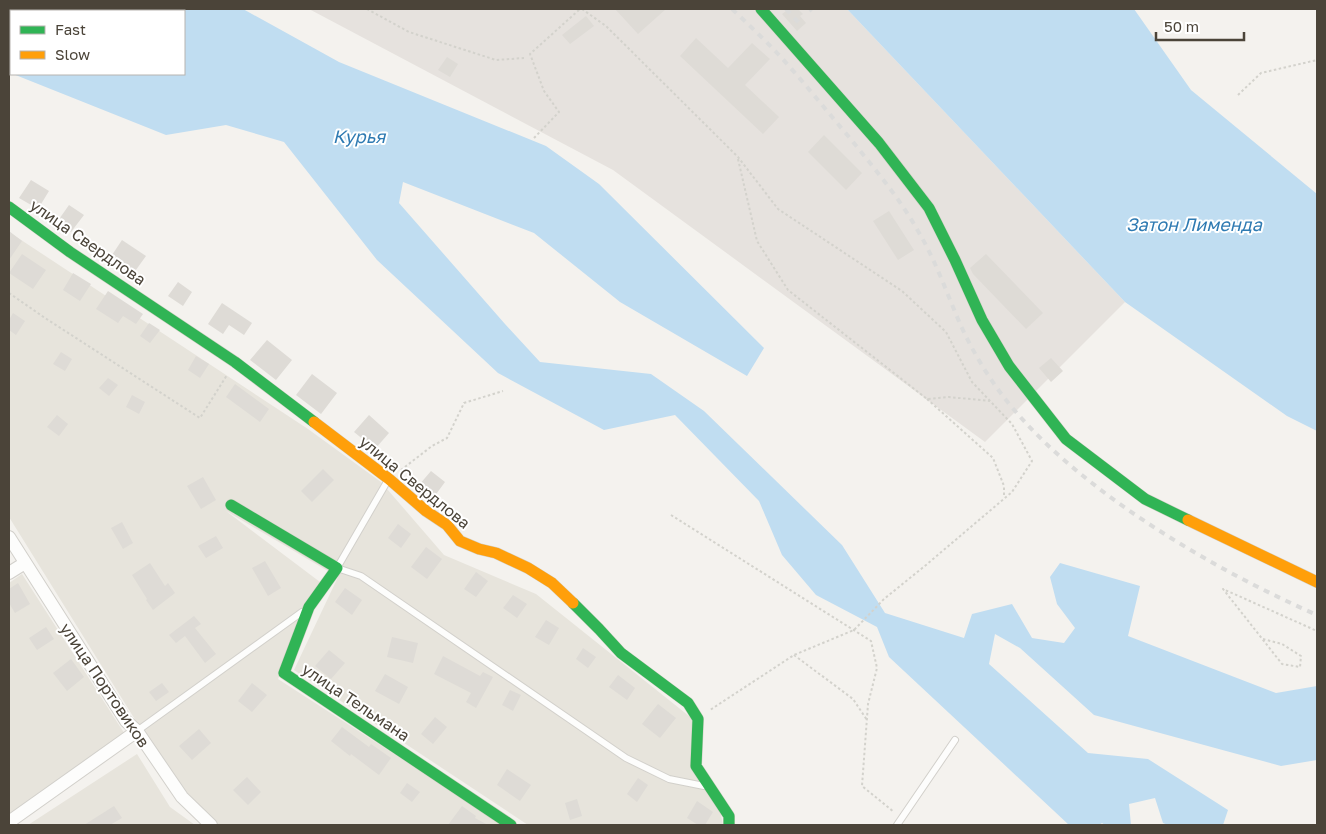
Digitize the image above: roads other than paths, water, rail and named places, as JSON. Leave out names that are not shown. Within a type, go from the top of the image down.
[{"type":"street","points":[[761,9],[880,143],[929,208],[982,320],[1009,366],[1066,439],[1145,499],[1317,582]]},
{"type":"street","name":"улица Свердлова","points":[[9,207],[70,252],[234,362],[389,479],[426,512],[447,525],[460,541],[479,549],[496,553],[528,568],[552,583],[599,628],[621,653],[688,703],[698,719],[696,766],[709,786]]},
{"type":"street","points":[[231,505],[337,568]]},
{"type":"street","name":"улица Портовиков","points":[[9,537],[126,721],[136,731],[182,797],[211,825]]},
{"type":"street","points":[[9,573],[25,562]]},
{"type":"street","name":"улица Тельмана","points":[[337,568],[309,607],[284,673],[511,825]]},
{"type":"street","points":[[9,822],[136,731]]},
{"type":"street","points":[[709,786],[729,816],[729,825]]},
{"type":"lane","points":[[389,479],[337,568],[361,576],[626,758],[668,779],[709,786]]},
{"type":"lane","points":[[136,731],[309,607]]},
{"type":"lane","points":[[897,825],[955,740]]},
{"type":"water","name":"Курья","points":[[9,9],[243,9],[339,62],[546,146],[599,184],[764,348],[747,376],[620,302],[534,233],[403,182],[399,203],[540,362],[651,374],[704,411],[842,545],[885,613],[964,638],[972,614],[1012,604],[1032,638],[1064,643],[1075,628],[1057,604],[1050,577],[1060,563],[1140,586],[1128,636],[1276,693],[1317,686],[1317,760],[1281,766],[1094,715],[1020,648],[995,634],[989,664],[1088,753],[1148,759],[1228,810],[1223,825],[1168,825],[1163,823],[1155,798],[1129,804],[1131,825],[1105,825],[1102,823],[1099,825],[1069,825],[889,657],[877,627],[816,595],[782,555],[759,501],[675,415],[604,430],[498,373],[377,260],[284,142],[226,125],[166,135],[16,75],[185,75],[185,10],[10,10],[9,72]]},
{"type":"water","name":"Затон Лименда","points":[[847,9],[1134,9],[1191,90],[1317,194],[1317,431],[1287,416],[1125,302]]},
{"type":"railway","points":[[732,9],[796,74],[894,194],[911,218],[924,242],[961,326],[976,355],[999,391],[1031,429],[1087,479],[1141,519],[1265,591],[1317,615]]},
{"type":"railway","points":[[786,9],[800,24]]}]
